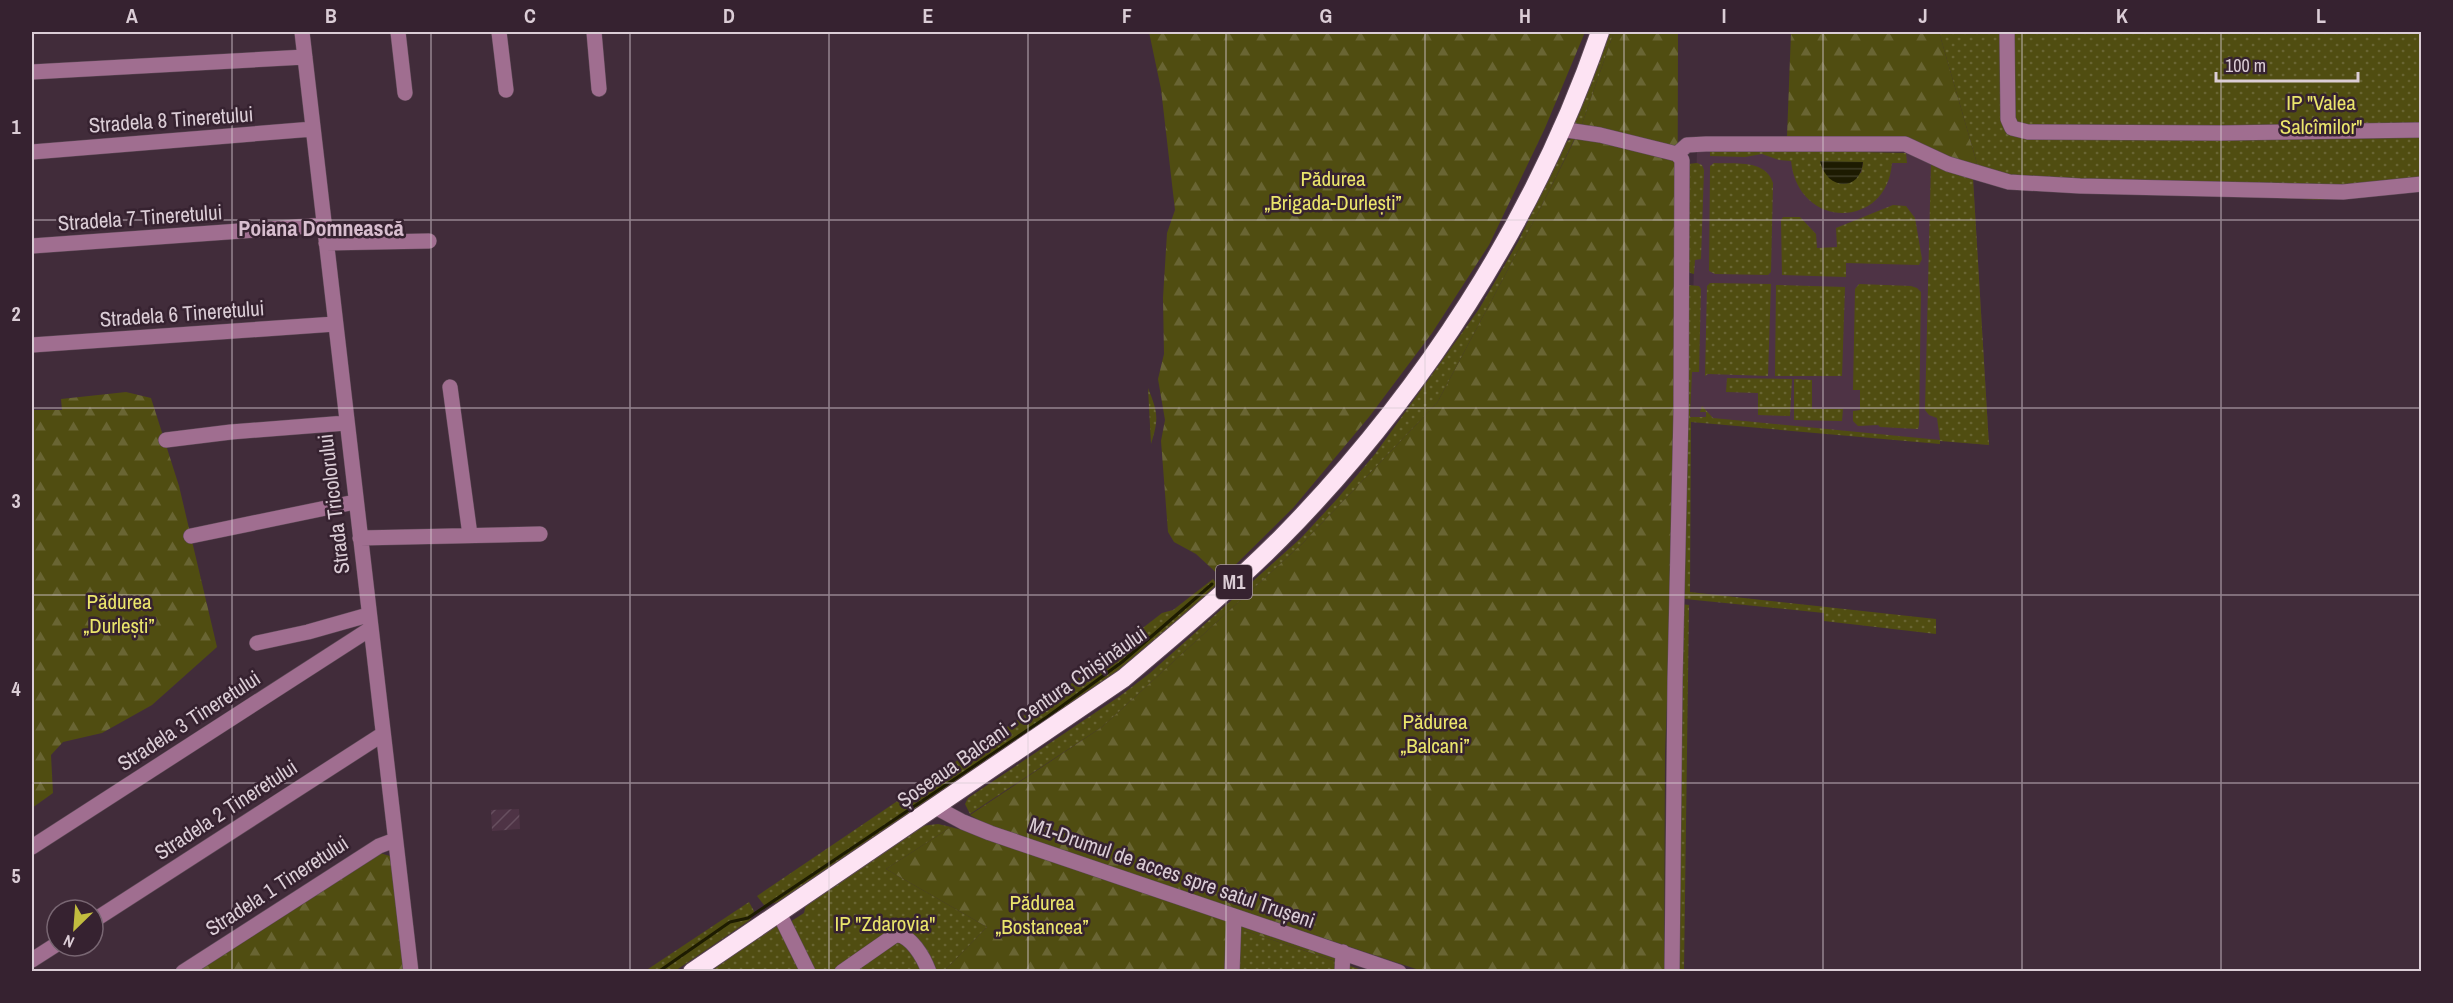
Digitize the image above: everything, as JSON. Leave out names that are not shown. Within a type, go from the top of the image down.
[{"type":"highway","name":"Șoseaua Balcani - Centura Chișinăului","points":[[692,972],[1124,678],[1279,540],[1319,498],[1387,416],[1456,320],[1514,225],[1560,129],[1600,32]]},
{"type":"street","name":"Strada Tricolorului","points":[[302,32],[334,324],[411,972]]},
{"type":"street","points":[[398,32],[405,93]]},
{"type":"street","points":[[499,32],[506,90]]},
{"type":"street","points":[[594,32],[599,89]]},
{"type":"street","points":[[2007,32],[2008,119],[2012,129],[2028,132],[2211,133],[2421,130]]},
{"type":"street","points":[[32,72],[304,57]]},
{"type":"street","name":"Stradela 8 Tineretului","points":[[32,152],[313,129]]},
{"type":"street","points":[[1560,129],[1600,135],[1677,154],[1682,160],[1683,167],[1671,972]]},
{"type":"street","points":[[1677,154],[1687,145],[1706,144],[1905,144],[1948,164],[2009,182],[2080,186],[2343,192],[2421,184]]},
{"type":"street","name":"Stradela 7 Tineretului","points":[[32,246],[324,225]]},
{"type":"street","points":[[326,243],[429,241]]},
{"type":"street","name":"Stradela 6 Tineretului","points":[[32,345],[334,324]]},
{"type":"street","points":[[450,387],[470,536]]},
{"type":"street","points":[[166,440],[231,432],[346,423]]},
{"type":"street","points":[[191,536],[355,502]]},
{"type":"street","points":[[360,538],[540,534]]},
{"type":"street","name":"Stradela 3 Tineretului","points":[[257,643],[369,622]]},
{"type":"street","name":"Stradela 3 Tineretului","points":[[32,848],[369,622]]},
{"type":"street","name":"Stradela 2 Tineretului","points":[[105,913],[382,734]]},
{"type":"street","name":"M1-Drumul de acces spre satul Trușeni","points":[[935,807],[990,833],[1399,972]]},
{"type":"street","name":"Stradela 1 Tineretului","points":[[183,972],[378,846],[396,840]]},
{"type":"street","points":[[779,913],[808,972]]},
{"type":"street","points":[[1232,972],[1233,916]]},
{"type":"street","points":[[842,972],[895,934],[902,934],[908,938],[929,972]]},
{"type":"street","points":[[32,960],[45,952]]},
{"type":"street","points":[[1342,972],[1343,952]]},
{"type":"shaded area","points":[[1697,149],[1907,153],[1973,178],[1989,445],[1690,417]]},
{"type":"shaded area","points":[[1820,161],[1863,162],[1861,172],[1856,179],[1843,184],[1829,178],[1823,171]]},
{"type":"shaded area","points":[[519,809],[520,829],[492,831],[491,810]]},
{"type":"green space","name":"Pădurea „Brigada-Durlești”","points":[[1149,32],[1585,32],[1545,128],[1489,245],[1432,333],[1369,417],[1293,508],[1222,578],[1196,554],[1174,542],[1168,532],[1161,441],[1165,420],[1158,379],[1164,354],[1163,298],[1167,233],[1175,210],[1161,89]]},
{"type":"green space","points":[[1610,32],[1614,32],[1581,127],[1573,124]]},
{"type":"green space","name":"Pădurea „Balcani”","points":[[1614,32],[1678,32],[1677,449],[1665,752],[1664,971],[1422,971],[993,828],[970,815],[1102,727],[1302,544],[1437,403],[1581,127]]},
{"type":"green space","points":[[1791,32],[1939,32],[1978,167],[1948,158],[1908,138],[1787,136]]},
{"type":"green space","name":"IP \"Valea Salcîmilor\"","points":[[1939,32],[2421,32],[2421,188],[2319,200],[2163,192],[2000,174],[1978,167]]},
{"type":"green space","points":[[1576,136],[1538,213],[1437,403],[1302,544],[1102,727],[970,814],[965,804],[968,798],[1120,696],[1150,673],[1301,538],[1337,499],[1375,454],[1479,309],[1518,242],[1566,142]]},
{"type":"green space","points":[[1710,149],[1906,153],[1907,163],[1892,163],[1887,185],[1875,201],[1860,210],[1842,213],[1825,210],[1809,200],[1797,184],[1791,161],[1779,160],[1762,154],[1745,157],[1710,156]],"holes":[[[1820,162],[1863,162],[1861,173]]]},
{"type":"green space","points":[[1931,162],[1973,178],[1989,445],[1940,441],[1940,444],[1691,422],[1690,592],[1936,619],[1936,634],[1824,621],[1824,613],[1685,599],[1681,596],[1688,285],[1699,286],[1701,289],[1699,372],[1692,372],[1690,417],[1706,417],[1706,412],[1700,412],[1702,406],[1713,418],[1940,440],[1937,418],[1929,415],[1925,410]]},
{"type":"green space","points":[[1714,163],[1740,163],[1757,166],[1769,175],[1773,183],[1771,272],[1768,275],[1715,274],[1709,271],[1710,166]]},
{"type":"green space","points":[[1688,164],[1702,165],[1704,170],[1701,259],[1695,260],[1694,274],[1690,273],[1686,267]]},
{"type":"green space","points":[[1893,205],[1906,206],[1915,218],[1922,259],[1919,265],[1846,263],[1846,277],[1782,275],[1781,220],[1783,217],[1800,217],[1816,234],[1817,248],[1837,247],[1836,228]]},
{"type":"green space","points":[[1710,283],[1771,284],[1768,376],[1708,374],[1705,376],[1707,286]]},
{"type":"green space","points":[[1859,284],[1911,286],[1921,292],[1918,429],[1878,425],[1858,426],[1853,421],[1853,411],[1860,410],[1860,390],[1853,390],[1855,289]]},
{"type":"green space","points":[[1776,285],[1845,287],[1842,376],[1775,376]]},
{"type":"green space","points":[[1727,378],[1792,379],[1790,416],[1758,415],[1758,393],[1726,392]]},
{"type":"green space","points":[[1794,379],[1812,380],[1812,409],[1843,409],[1842,421],[1794,420]]},
{"type":"green space","points":[[1148,388],[1156,416],[1151,444]]},
{"type":"green space","name":"Pădurea „Durlești”","points":[[126,392],[151,398],[179,486],[217,647],[152,705],[102,733],[63,742],[51,755],[53,793],[32,808],[32,410],[62,410],[61,399]]},
{"type":"green space","points":[[1213,579],[1217,584],[1171,627],[1108,679],[779,902],[764,905],[757,896],[1072,683],[1162,613],[1173,610]]},
{"type":"green space","points":[[1681,604],[1689,605],[1684,971],[1674,972]]},
{"type":"green space","name":"IP \"Zdarovia\"","points":[[938,824],[951,827],[886,869],[987,927],[944,971],[710,972],[772,927],[790,922],[804,913],[806,904],[921,826]]},
{"type":"green space","name":"Pădurea „Bostancea”","points":[[951,827],[997,840],[1228,920],[1226,971],[944,971],[987,927],[886,869]]},
{"type":"green space","points":[[380,853],[393,857],[404,971],[195,972]]},
{"type":"green space","points":[[749,902],[754,911],[750,920],[675,971],[645,971]]},
{"type":"green space","points":[[1237,922],[1339,955],[1339,962],[1237,928]]},
{"type":"green space","points":[[1228,925],[1365,971],[1226,972]]},
{"type":"waterway","points":[[1223,574],[1227,571]]},
{"type":"waterway","points":[[658,972],[730,922],[748,918],[1047,717],[1122,662],[1212,584]]},
{"type":"district","name":"Poiana Domnească","points":[[321,228]]}]
